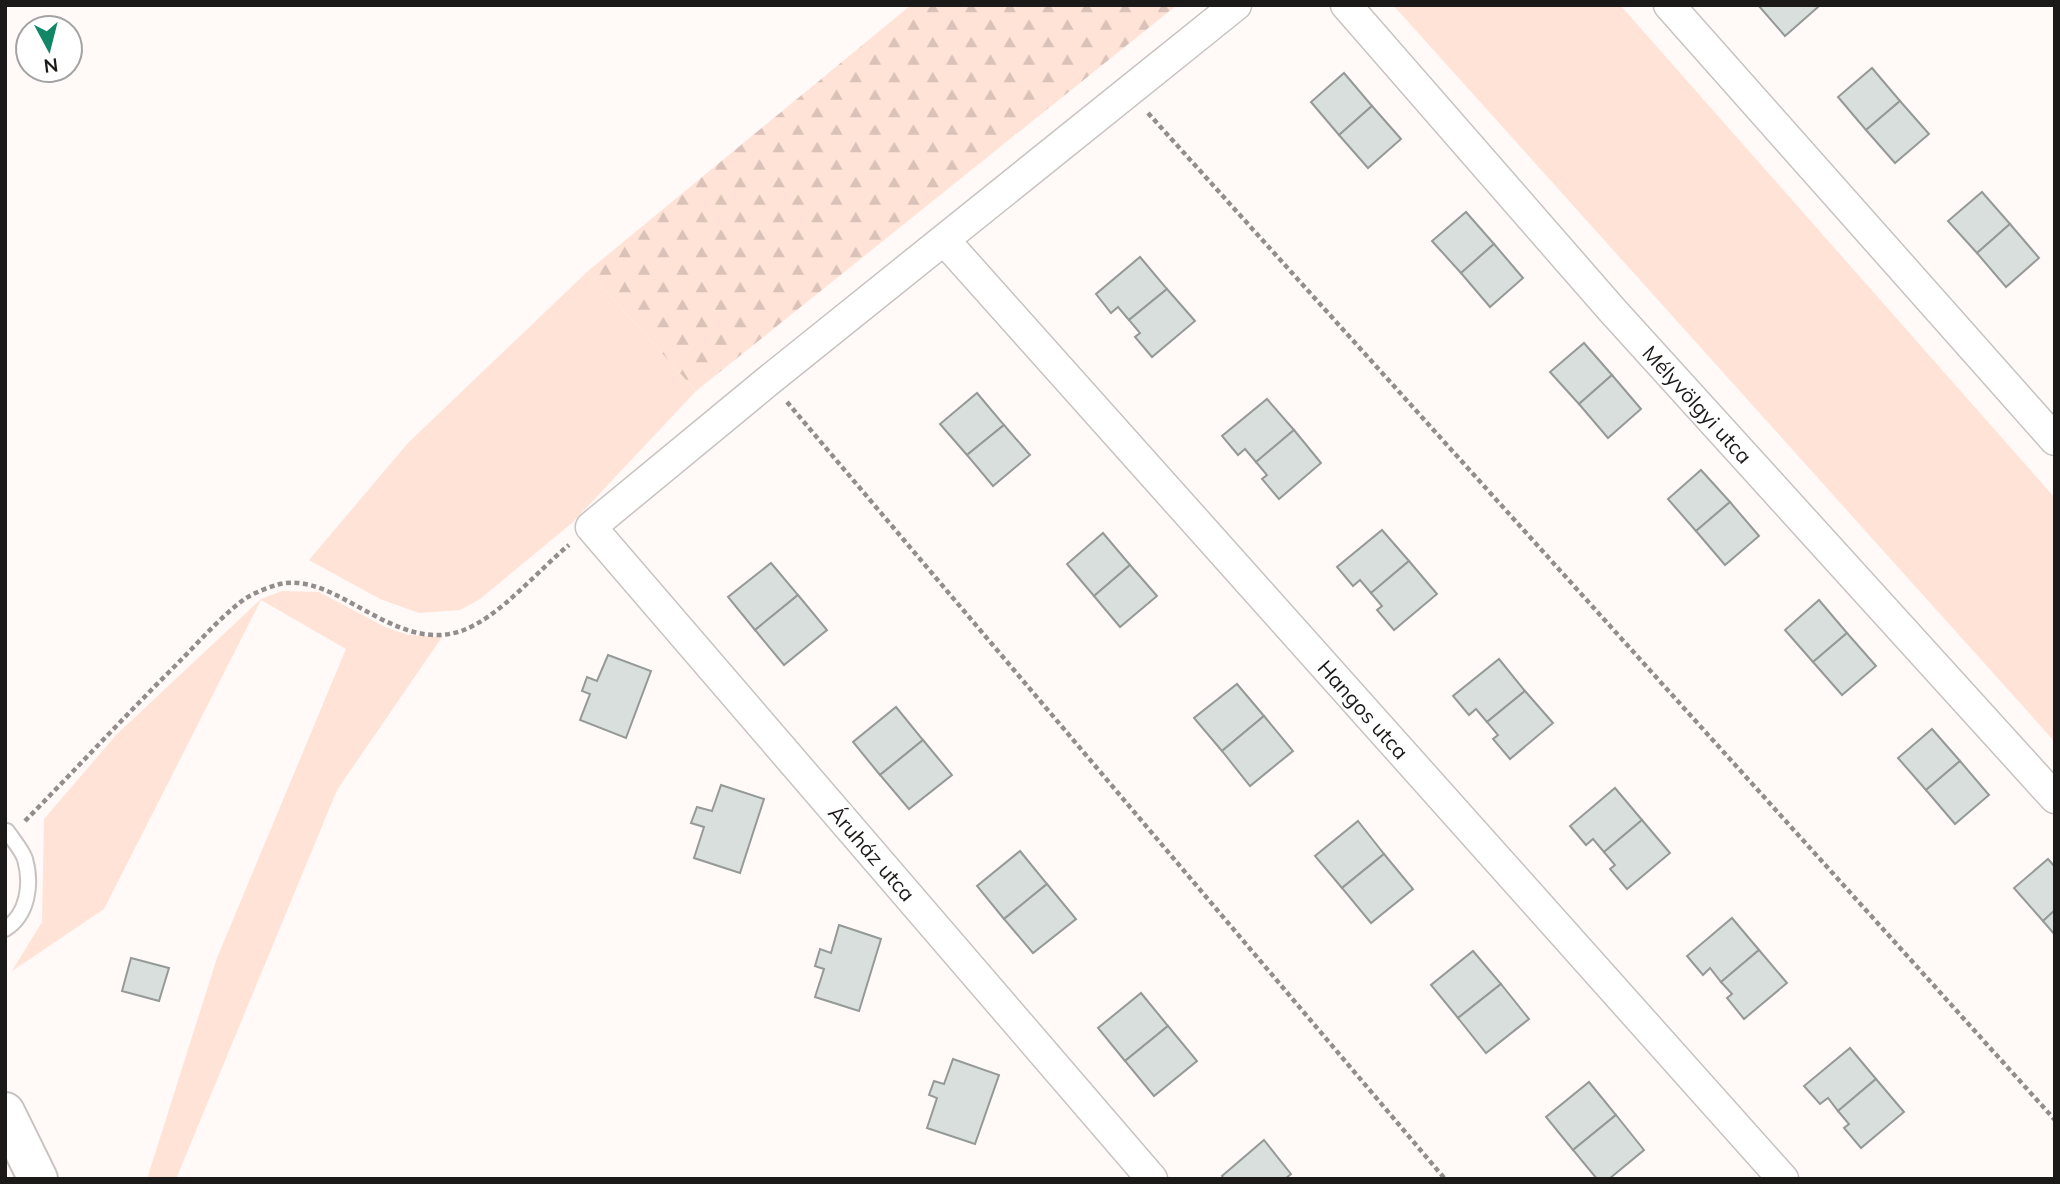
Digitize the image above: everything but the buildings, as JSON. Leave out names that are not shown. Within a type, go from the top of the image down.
[{"type":"main road","points":[[5,1112],[38,1179]]},
{"type":"street","points":[[591,527],[768,381],[1236,5]]},
{"type":"street","name":"Mélyvölgyi utca","points":[[1346,5],[1612,310],[2055,798]]},
{"type":"street","points":[[1669,5],[2055,440]]},
{"type":"street","name":"Hangos utca","points":[[945,241],[1783,1179]]},
{"type":"street","name":"Áruház utca","points":[[591,527],[1152,1179]]},
{"type":"lane","points":[[5,929],[22,911],[28,884],[24,858],[7,831]]},
{"type":"path","points":[[1129,92],[2055,1120]]},
{"type":"path","points":[[768,381],[1445,1179]]},
{"type":"path","points":[[7,831],[21,825],[117,725],[247,598],[284,583],[299,584],[322,590],[405,631],[442,635],[462,631],[487,617],[591,527]]},
{"type":"green space","points":[[911,5],[1177,5],[696,391],[588,271]]},
{"type":"green space","points":[[1393,5],[1620,5],[2055,498],[2055,742]]},
{"type":"green space","points":[[588,271],[696,391],[572,523],[480,599],[460,610],[419,613],[380,599],[309,560],[408,443]]},
{"type":"green space","points":[[282,591],[319,592],[385,627],[408,635],[442,637],[337,790],[176,1179],[147,1179],[217,958],[346,649],[261,600],[104,909],[12,971],[42,922],[44,819],[117,734],[261,599]]}]
